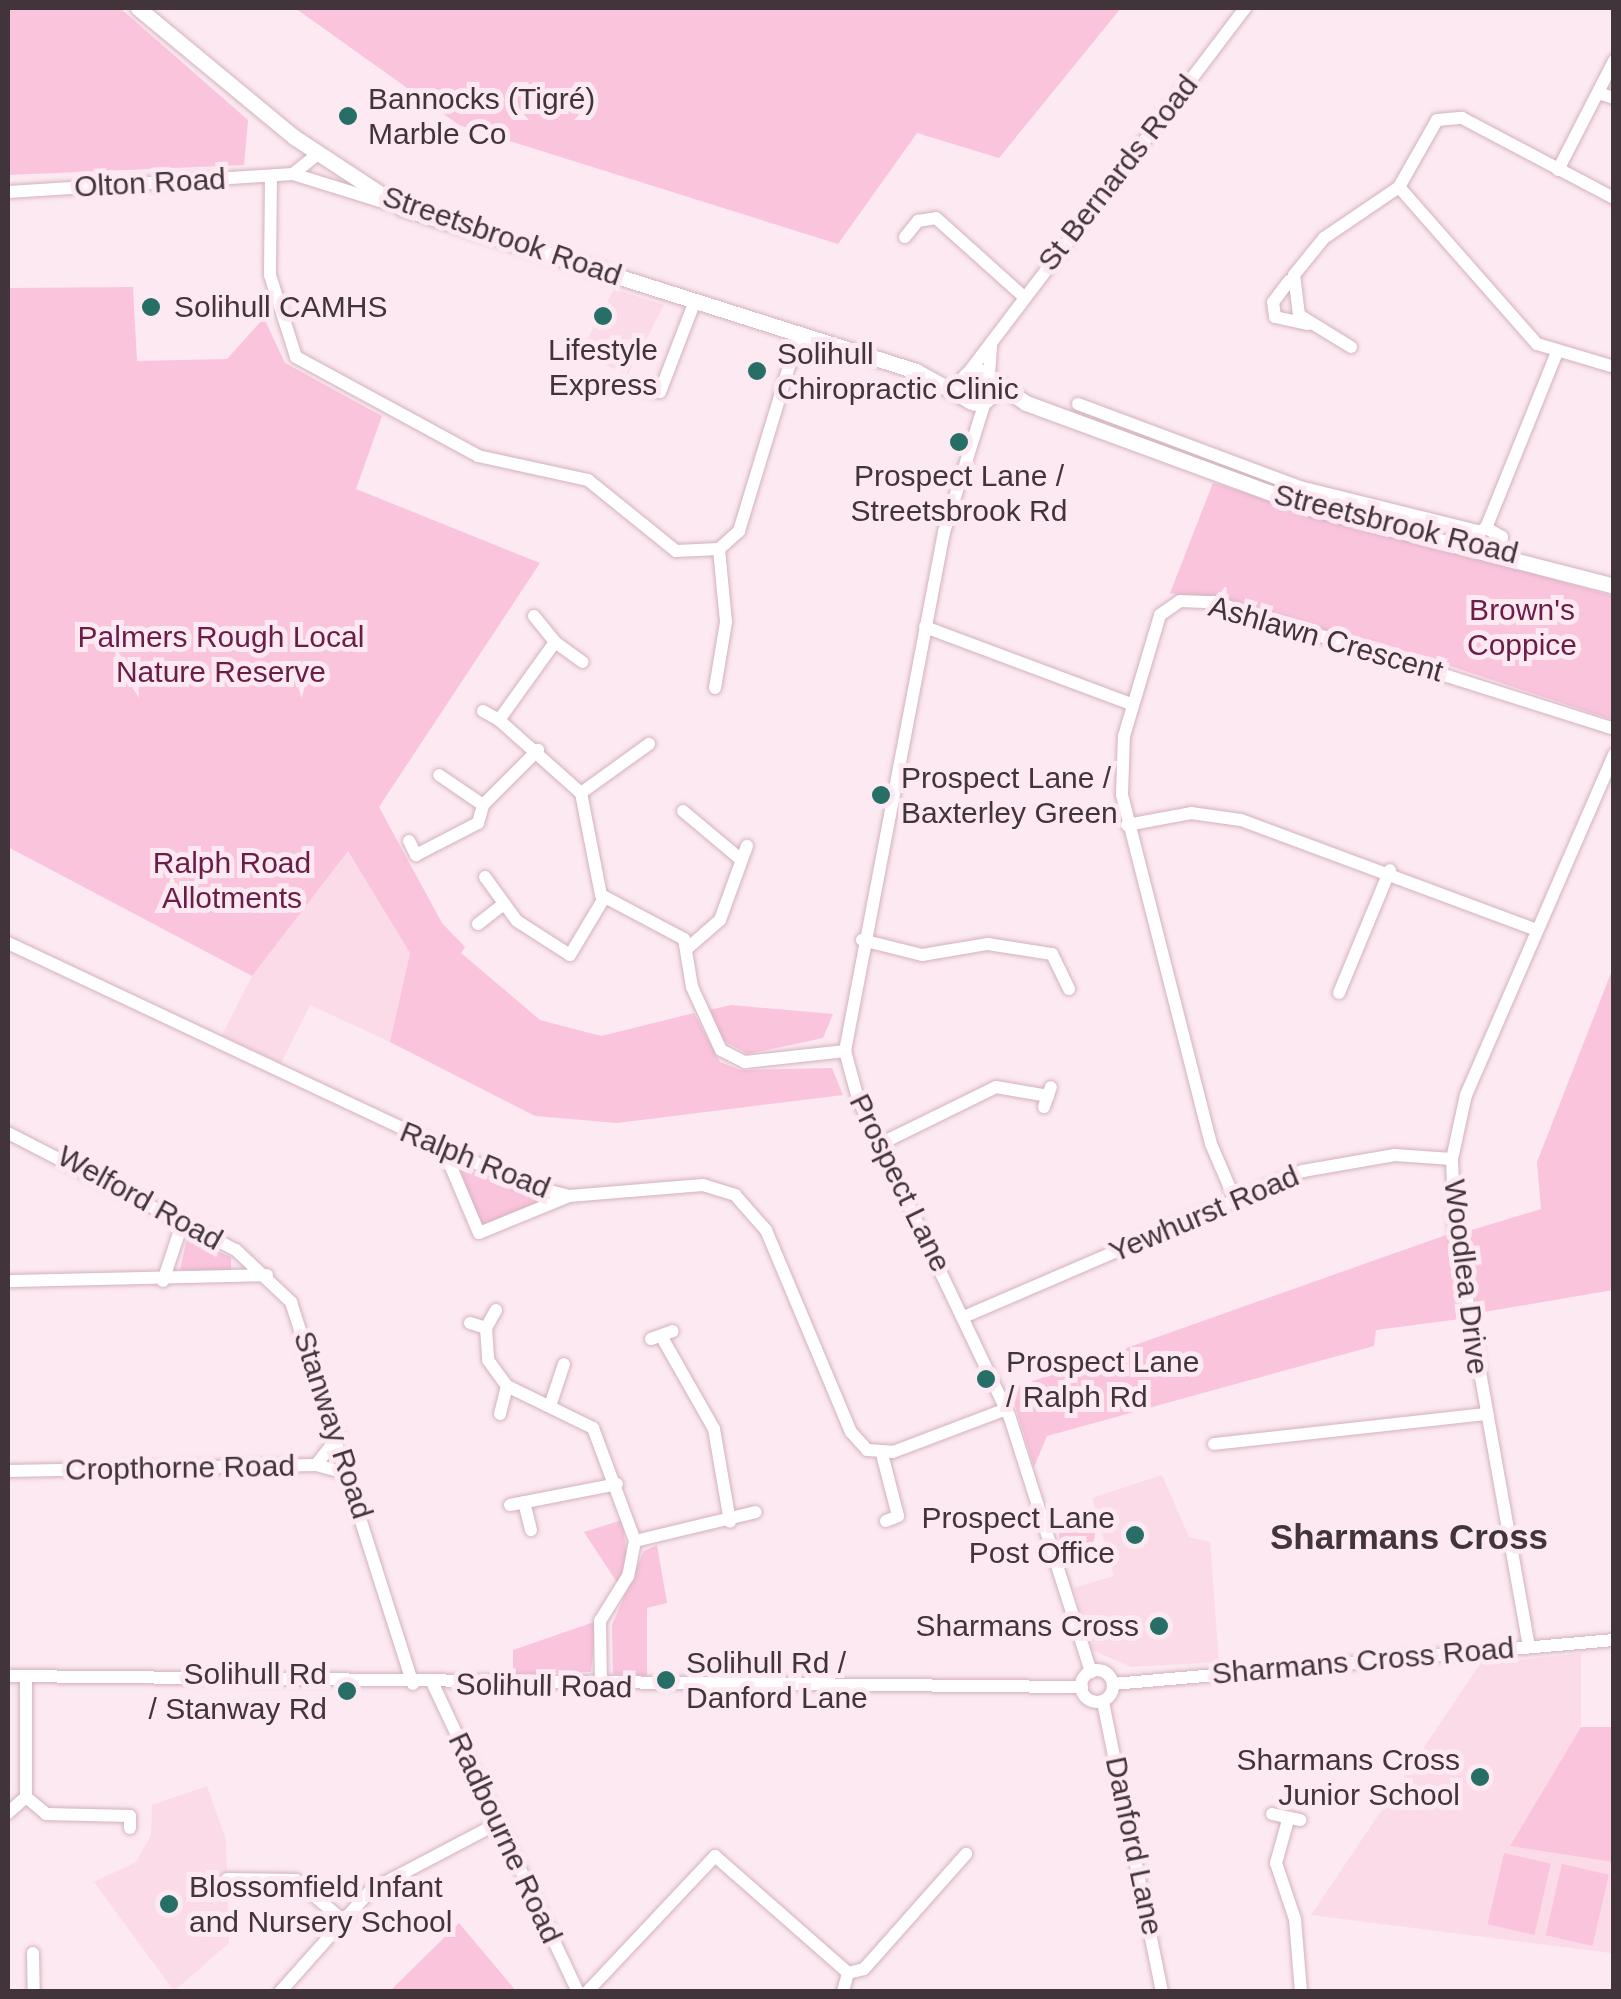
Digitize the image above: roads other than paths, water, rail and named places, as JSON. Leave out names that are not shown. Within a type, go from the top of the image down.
[{"type":"main road","name":"Streetsbrook Road","points":[[138,8],[318,154],[402,208],[916,371],[977,400],[1026,402],[1126,432],[1310,508],[1500,550],[1614,586]]},
{"type":"main road","name":"Streetsbrook Road","points":[[916,371],[991,377],[1026,402]]},
{"type":"main road","points":[[967,374],[977,400]]},
{"type":"main road","points":[[977,400],[991,377]]},
{"type":"street","name":"St Bernards Road","points":[[967,374],[1022,296],[1244,8]]},
{"type":"street","points":[[1558,170],[1614,61]]},
{"type":"street","points":[[1598,93],[1614,98]]},
{"type":"street","points":[[1342,348],[1308,324],[1272,309],[1324,238],[1400,187],[1427,130],[1449,116],[1614,198]]},
{"type":"street","points":[[293,174],[318,154]]},
{"type":"street","name":"Olton Road","points":[[8,192],[293,174],[402,208]]},
{"type":"street","points":[[271,176],[270,275],[296,357],[478,456],[588,480],[669,549],[718,550]]},
{"type":"street","points":[[1400,187],[1518,326],[1556,355],[1614,367]]},
{"type":"street","points":[[905,237],[918,220],[936,218],[1022,296]]},
{"type":"street","points":[[1294,275],[1292,304],[1308,324]]},
{"type":"street","points":[[646,390],[661,399],[695,301]]},
{"type":"street","points":[[715,688],[726,622],[718,550],[750,508],[799,334]]},
{"type":"street","name":"St Bernards Road","points":[[991,377],[992,340]]},
{"type":"street","points":[[1464,541],[1482,529],[1556,355]]},
{"type":"street","name":"Prospect Lane","points":[[977,400],[924,627],[862,940],[845,1051],[880,1144],[966,1316],[1006,1409],[1091,1672]]},
{"type":"street","name":"Streetsbrook Road","points":[[1078,404],[1126,432],[1300,487],[1482,529]]},
{"type":"street","points":[[1482,529],[1502,538],[1500,550]]},
{"type":"street","name":"Ashlawn Crescent","points":[[1236,1200],[1211,1144],[1127,824],[1130,704],[1160,614],[1198,601],[1614,730]]},
{"type":"street","points":[[534,616],[556,642],[583,662]]},
{"type":"street","points":[[924,627],[1130,704]]},
{"type":"street","points":[[499,720],[556,642]]},
{"type":"street","points":[[483,711],[538,750],[581,793],[591,877],[604,898],[648,914],[689,946],[692,987],[720,1050],[746,1062],[845,1051]]},
{"type":"street","points":[[581,793],[640,744]]},
{"type":"street","points":[[409,841],[412,858],[470,831],[483,805],[538,750]]},
{"type":"street","name":"Woodlea Drive","points":[[1529,1647],[1484,1414],[1452,1159],[1466,1095],[1614,754]]},
{"type":"street","points":[[439,775],[483,805]]},
{"type":"street","points":[[683,811],[743,852],[720,920],[689,946]]},
{"type":"street","points":[[1127,824],[1226,817],[1390,870],[1536,930]]},
{"type":"street","points":[[1339,993],[1390,870]]},
{"type":"street","points":[[485,877],[504,904],[570,955],[604,898]]},
{"type":"street","points":[[478,924],[504,904]]},
{"type":"street","points":[[862,940],[922,955],[988,944],[1052,954],[1069,990]]},
{"type":"street","name":"Ralph Road","points":[[8,943],[445,1154],[569,1196],[704,1186],[744,1200],[766,1230],[854,1438],[882,1454]]},
{"type":"street","points":[[880,1144],[996,1087],[1048,1097]]},
{"type":"street","name":"Welford Road","points":[[8,1133],[183,1221],[266,1274]]},
{"type":"street","points":[[445,1154],[479,1233],[569,1196]]},
{"type":"street","name":"Yewhurst Road","points":[[966,1316],[1236,1200],[1352,1159],[1452,1159]]},
{"type":"street","points":[[163,1282],[183,1221]]},
{"type":"street","points":[[8,1281],[163,1282],[266,1274]]},
{"type":"street","name":"Stanway Road","points":[[266,1274],[298,1317],[339,1436],[413,1684]]},
{"type":"street","points":[[496,1310],[486,1328],[488,1360],[508,1386],[551,1403],[593,1428],[618,1484],[635,1541],[628,1576],[600,1621],[600,1687]]},
{"type":"street","points":[[470,1323],[486,1328]]},
{"type":"street","points":[[663,1337],[714,1429],[730,1522]]},
{"type":"street","points":[[551,1403],[564,1364]]},
{"type":"street","points":[[500,1414],[508,1386]]},
{"type":"street","points":[[886,1521],[898,1516],[882,1454],[1006,1409]]},
{"type":"street","points":[[1214,1444],[1484,1414]]},
{"type":"street","points":[[316,1465],[339,1436]]},
{"type":"street","name":"Cropthorne Road","points":[[8,1472],[316,1465],[350,1474]]},
{"type":"street","points":[[531,1530],[517,1504],[618,1484]]},
{"type":"street","points":[[635,1541],[730,1522],[756,1512]]},
{"type":"street","name":"Sharmans Cross Road","points":[[1113,1684],[1614,1640]]},
{"type":"street","points":[[1091,1672],[1113,1684],[1103,1702],[1082,1687],[1091,1672]]},
{"type":"street","name":"Solihull Road","points":[[8,1676],[600,1687],[1082,1687]]},
{"type":"street","points":[[8,1814],[26,1797],[26,1676]]},
{"type":"street","name":"Radbourne Road","points":[[433,1684],[578,1992]]},
{"type":"street","name":"Danford Lane","points":[[1103,1702],[1162,1992]]},
{"type":"street","points":[[26,1797],[46,1814],[130,1816],[130,1828]]},
{"type":"street","points":[[1272,1814],[1294,1820],[1276,1863],[1295,1919],[1300,1992]]},
{"type":"street","points":[[280,1992],[340,1918],[394,1874],[496,1824]]},
{"type":"street","points":[[848,1973],[864,1970],[966,1854]]},
{"type":"street","points":[[587,1992],[715,1856],[848,1973]]},
{"type":"street","points":[[227,1880],[296,1880],[340,1918]]},
{"type":"street","points":[[33,1953],[34,1992]]},
{"type":"street","points":[[843,1992],[848,1973]]},
{"type":"place","name":"Bannocks (Tigré) Marble Co","points":[[348,116]]},
{"type":"place","name":"Solihull CAMHS","points":[[151,307]]},
{"type":"place","name":"Lifestyle Express","points":[[603,316]]},
{"type":"place","name":"Solihull Chiropractic Clinic","points":[[757,371]]},
{"type":"place","name":"Prospect Lane / Streetsbrook Rd","points":[[959,442]]},
{"type":"place","name":"Prospect Lane / Baxterley Green","points":[[881,795]]},
{"type":"place","name":"Prospect Lane / Ralph Rd","points":[[986,1379]]},
{"type":"place","name":"Prospect Lane Post Office","points":[[1135,1535]]},
{"type":"place","name":"Sharmans Cross","points":[[1159,1626]]},
{"type":"place","name":"Solihull Rd / Danford Lane","points":[[666,1680]]},
{"type":"place","name":"Solihull Rd / Stanway Rd","points":[[347,1691]]},
{"type":"place","name":"Sharmans Cross Junior School","points":[[1480,1777]]},
{"type":"place","name":"Blossomfield Infant and Nursery School","points":[[169,1904]]},
{"type":"district","name":"Sharmans Cross","points":[[1409,1537]]},
{"type":"park label","name":"Brown's Coppice","points":[[1522,627]]},
{"type":"park label","name":"Palmers Rough Local Nature Reserve","points":[[221,654]]},
{"type":"park label","name":"Ralph Road Allotments","points":[[232,880]]}]
